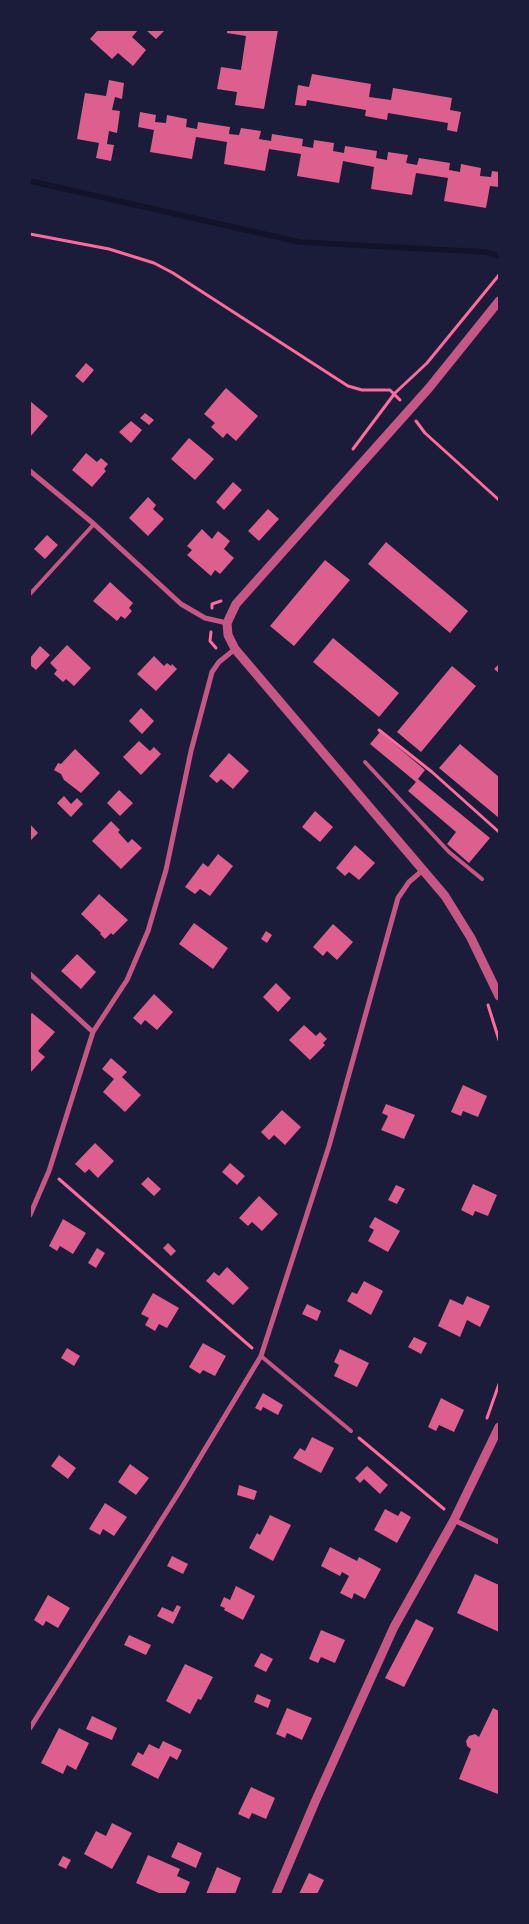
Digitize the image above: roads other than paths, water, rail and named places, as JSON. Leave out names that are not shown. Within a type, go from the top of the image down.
[{"type":"street","points":[[499,302],[408,411],[236,604],[227,623],[228,636],[234,649],[445,896],[471,938],[499,996]]},
{"type":"street","points":[[30,471],[94,524],[187,608],[211,621],[227,623]]},
{"type":"street","points":[[30,1215],[49,1171],[93,1032],[127,980],[148,931],[166,870],[191,751],[212,672],[219,662],[234,649]]},
{"type":"street","points":[[30,1728],[181,1489],[261,1356],[329,1146],[398,898],[409,882],[423,870]]},
{"type":"street","points":[[30,974],[93,1032]]},
{"type":"street","points":[[276,1894],[315,1802],[394,1627],[454,1519],[499,1427]]},
{"type":"street","points":[[454,1519],[499,1542]]},
{"type":"lane","points":[[30,594],[94,524]]},
{"type":"lane","points":[[364,762],[449,852],[482,880]]},
{"type":"lane","points":[[261,1356],[351,1431]]},
{"type":"waterway","points":[[30,181],[299,242],[485,252],[499,256]]}]
